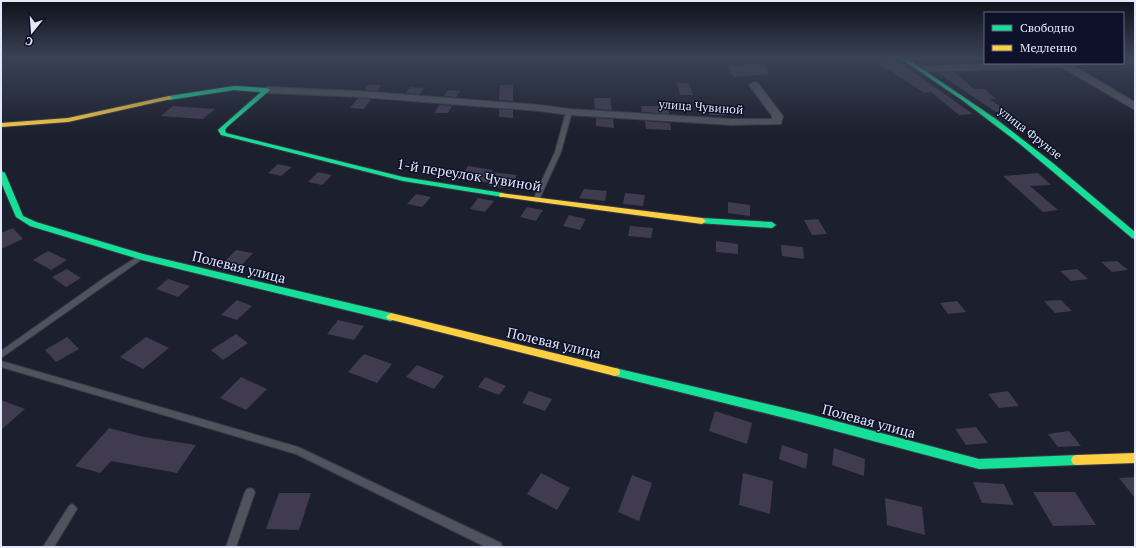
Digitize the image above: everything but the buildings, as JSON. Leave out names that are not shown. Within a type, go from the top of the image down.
[{"type":"street","name":"улица Фрунзе","points":[[946,84],[1066,176],[1135,236]]},
{"type":"street","points":[[1096,84],[1135,107]]},
{"type":"street","name":"улица Чувиной","points":[[1,125],[68,120],[160,99],[234,88],[264,92],[360,94],[540,108],[569,112],[732,122],[777,122],[778,116],[754,85]]},
{"type":"street","name":"1-й переулок Чувиной","points":[[264,92],[221,130],[223,134],[403,179],[536,200],[696,221],[772,225]]},
{"type":"street","name":"Полевая улица","points":[[1,173],[20,217],[33,224],[142,257],[717,396],[979,464],[1135,458]]},
{"type":"lane","points":[[536,200],[558,152],[569,112]]},
{"type":"lane","points":[[1,355],[109,278],[142,257]]},
{"type":"lane","points":[[1,364],[298,451],[497,547]]},
{"type":"lane","points":[[231,547],[250,492]]},
{"type":"lane","points":[[48,547],[72,509]]},
{"type":"traffic: fast","points":[[942,84],[1023,142],[1135,236]]},
{"type":"traffic: fast","points":[[169,98],[234,88],[267,90],[225,126],[221,130],[223,134],[403,179],[503,195]]},
{"type":"traffic: fast","points":[[1,173],[20,217],[33,224],[142,257],[391,317]]},
{"type":"traffic: fast","points":[[702,221],[772,225]]},
{"type":"traffic: fast","points":[[615,372],[809,419],[979,464],[1077,460]]},
{"type":"traffic: slow","points":[[1,125],[68,120],[169,98]]},
{"type":"traffic: slow","points":[[503,195],[702,221]]},
{"type":"traffic: slow","points":[[391,317],[615,372]]},
{"type":"traffic: slow","points":[[1077,460],[1135,458]]}]
